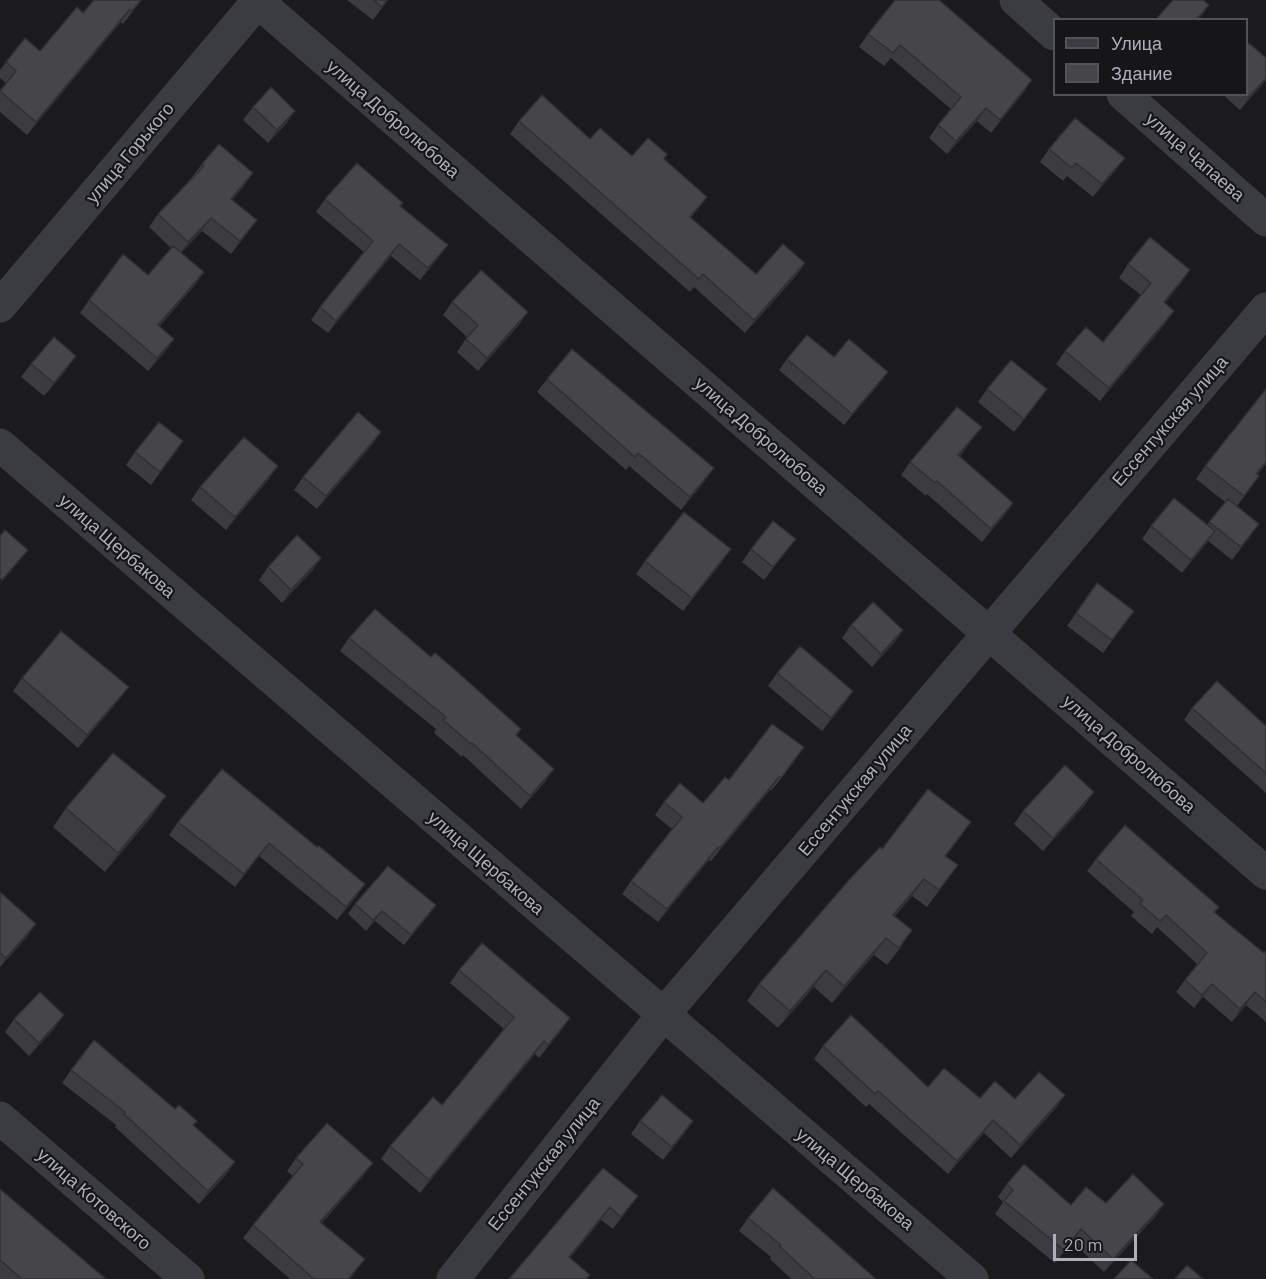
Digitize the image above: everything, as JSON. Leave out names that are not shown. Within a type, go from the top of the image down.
[{"type":"street","name":"улица Горького","points":[[0,306],[258,0]]},
{"type":"street","name":"улица Добролюбова","points":[[258,0],[1266,873]]},
{"type":"street","points":[[1016,0],[1053,33]]},
{"type":"street","name":"улица Чапаева","points":[[1126,96],[1266,220]]},
{"type":"street","name":"Ессентукская улица","points":[[453,1279],[663,1015],[1266,309]]},
{"type":"street","name":"улица Щербакова","points":[[0,445],[972,1279]]},
{"type":"street","name":"улица Котовского","points":[[0,1118],[188,1279]]},
{"type":"building","points":[[94,0],[141,0],[132,11],[130,9],[36,122],[0,91],[16,71],[6,62],[25,38],[40,51],[77,7],[83,13]]},
{"type":"building","points":[[373,0],[387,0],[382,7]]},
{"type":"building","points":[[895,0],[939,0],[1032,80],[1000,120],[986,108],[956,141],[938,125],[961,97],[900,45],[893,53],[868,34]]},
{"type":"building","points":[[1173,0],[1203,0],[1209,5],[1198,18],[1157,18]]},
{"type":"building","points":[[1248,44],[1266,58],[1266,78],[1249,97],[1248,96]]},
{"type":"building","points":[[271,87],[295,111],[277,130],[253,107]]},
{"type":"building","points":[[542,95],[590,139],[600,128],[632,156],[648,138],[667,154],[664,159],[707,197],[690,217],[756,274],[783,244],[805,263],[754,320],[703,274],[699,279],[519,121]]},
{"type":"building","points":[[1075,118],[1125,158],[1102,184],[1076,163],[1072,168],[1049,149]]},
{"type":"building","points":[[219,144],[253,173],[231,199],[257,220],[240,241],[211,218],[188,242],[158,214],[204,166],[202,164]]},
{"type":"building","points":[[357,163],[403,203],[400,206],[448,245],[428,268],[399,244],[336,321],[320,307],[373,241],[325,199]]},
{"type":"building","points":[[1150,237],[1190,270],[1164,302],[1174,311],[1109,388],[1065,351],[1086,327],[1103,342],[1151,283],[1128,264]]},
{"type":"building","points":[[173,246],[204,272],[158,325],[174,339],[157,358],[89,300],[123,254],[148,275]]},
{"type":"building","points":[[481,270],[528,312],[487,358],[466,339],[478,325],[452,302]]},
{"type":"building","points":[[807,335],[834,357],[849,339],[888,372],[852,414],[787,359]]},
{"type":"building","points":[[54,337],[76,356],[54,383],[31,364]]},
{"type":"building","points":[[572,349],[714,468],[690,497],[638,453],[635,457],[547,379]]},
{"type":"building","points":[[1011,360],[1047,389],[1024,419],[987,389]]},
{"type":"building","points":[[1266,389],[1266,462],[1256,474],[1259,476],[1244,496],[1205,466]]},
{"type":"building","points":[[957,407],[982,427],[958,455],[1013,503],[991,529],[937,481],[935,483],[910,462]]},
{"type":"building","points":[[358,412],[381,432],[326,496],[303,477]]},
{"type":"building","points":[[159,422],[183,441],[160,472],[135,452]]},
{"type":"building","points":[[244,437],[278,466],[235,517],[200,487]]},
{"type":"building","points":[[1174,498],[1215,531],[1191,560],[1151,526]]},
{"type":"building","points":[[1228,499],[1259,524],[1241,547],[1209,522]]},
{"type":"building","points":[[684,512],[731,549],[692,598],[645,561]]},
{"type":"building","points":[[773,521],[796,539],[773,567],[751,549]]},
{"type":"building","points":[[5,530],[28,550],[2,580],[0,578],[0,536]]},
{"type":"building","points":[[297,535],[321,558],[291,590],[268,567]]},
{"type":"building","points":[[1097,583],[1134,611],[1112,640],[1076,613]]},
{"type":"building","points":[[873,602],[903,630],[881,654],[851,625]]},
{"type":"building","points":[[375,609],[431,657],[435,653],[521,729],[516,735],[554,769],[530,796],[443,720],[446,717],[349,638]]},
{"type":"building","points":[[61,631],[129,687],[87,735],[22,678]]},
{"type":"building","points":[[800,646],[853,691],[831,718],[777,673]]},
{"type":"building","points":[[1217,681],[1266,726],[1266,773],[1192,708]]},
{"type":"building","points":[[772,724],[804,747],[781,778],[779,777],[720,848],[718,847],[667,909],[631,881],[682,817],[664,802],[680,783],[703,803],[725,777],[729,780]]},
{"type":"building","points":[[113,753],[166,796],[118,853],[66,808]]},
{"type":"building","points":[[1065,765],[1094,792],[1053,838],[1023,811]]},
{"type":"building","points":[[222,769],[365,884],[346,907],[269,843],[244,874],[178,822]]},
{"type":"building","points":[[928,789],[971,822],[945,856],[958,865],[939,890],[924,879],[893,915],[912,930],[899,948],[886,938],[844,986],[826,970],[790,1011],[759,984],[849,880],[880,847],[882,849]]},
{"type":"building","points":[[1125,825],[1219,907],[1214,912],[1264,953],[1266,951],[1266,1002],[1255,992],[1240,1009],[1212,984],[1202,995],[1185,980],[1207,953],[1166,915],[1160,921],[1140,904],[1143,900],[1096,859]]},
{"type":"building","points":[[388,866],[436,905],[411,935],[382,911],[373,920],[355,904]]},
{"type":"building","points":[[0,892],[36,924],[6,958],[0,953]]},
{"type":"building","points":[[482,943],[570,1018],[548,1045],[544,1041],[429,1180],[390,1146],[433,1097],[442,1105],[514,1017],[459,970]]},
{"type":"building","points":[[40,992],[64,1015],[39,1043],[14,1019]]},
{"type":"building","points":[[851,1015],[928,1087],[944,1068],[980,1098],[995,1081],[1015,1099],[1039,1072],[1065,1095],[1020,1145],[993,1120],[957,1161],[878,1091],[875,1094],[823,1046]]},
{"type":"building","points":[[94,1040],[175,1109],[179,1105],[197,1121],[193,1125],[235,1162],[208,1191],[124,1114],[125,1112],[71,1070]]},
{"type":"building","points":[[662,1095],[693,1121],[672,1147],[640,1121]]},
{"type":"building","points":[[327,1123],[373,1163],[320,1222],[365,1259],[348,1279],[314,1279],[253,1225],[303,1164],[296,1158]]},
{"type":"building","points":[[1024,1164],[1071,1205],[1086,1187],[1106,1203],[1133,1174],[1164,1204],[1113,1259],[1081,1229],[1064,1250],[1004,1201],[1013,1190],[1007,1184]]},
{"type":"building","points":[[603,1168],[638,1196],[621,1217],[610,1207],[569,1257],[590,1275],[586,1279],[509,1279]]},
{"type":"building","points":[[773,1188],[876,1279],[815,1279],[779,1246],[781,1245],[748,1218]]},
{"type":"building","points":[[0,1189],[106,1279],[22,1279],[0,1260]]},
{"type":"building","points":[[1131,1260],[1153,1279],[1114,1279]]},
{"type":"building","points":[[1187,1265],[1203,1279],[1175,1279]]}]
